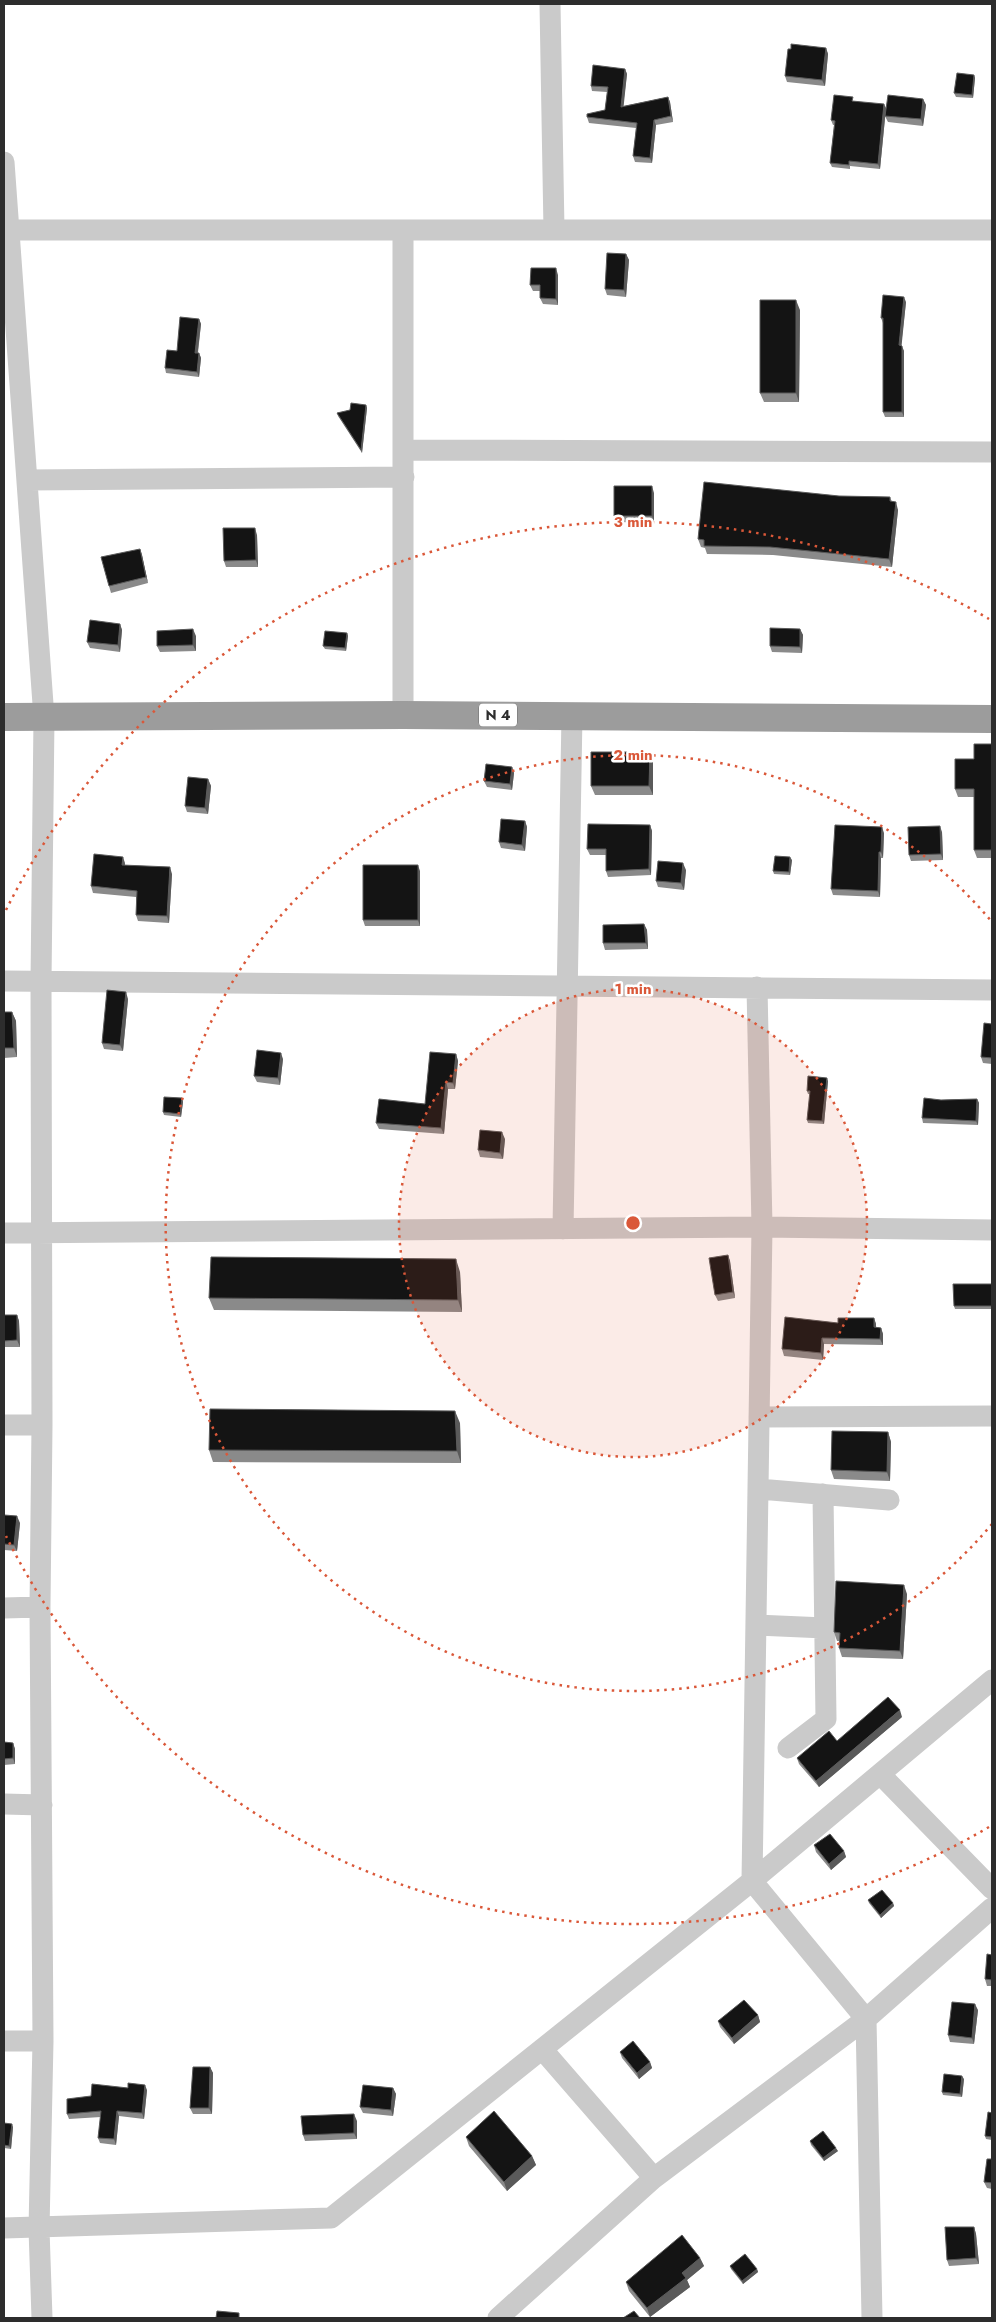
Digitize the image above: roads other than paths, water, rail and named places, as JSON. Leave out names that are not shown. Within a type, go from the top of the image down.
[{"type":"highway","name":"N 4","points":[[4,717],[572,715],[992,719]]},
{"type":"street","points":[[550,4],[554,230]]},
{"type":"street","points":[[4,162],[7,230],[44,718],[41,981],[42,1426],[40,1607],[43,2041],[39,2229],[42,2318]]},
{"type":"street","points":[[7,230],[992,230]]},
{"type":"street","points":[[402,230],[404,715]]},
{"type":"street","points":[[404,450],[992,452]]},
{"type":"street","points":[[27,480],[404,477]]},
{"type":"street","points":[[563,1229],[572,715]]},
{"type":"street","points":[[4,981],[992,990]]},
{"type":"street","points":[[757,987],[762,1227],[752,1881],[866,2019],[872,2318]]},
{"type":"street","points":[[4,1233],[762,1227],[992,1230]]},
{"type":"street","points":[[759,1417],[992,1416]]},
{"type":"street","points":[[4,1425],[42,1426]]},
{"type":"street","points":[[758,1489],[889,1500]]},
{"type":"street","points":[[788,1748],[826,1719],[823,1494]]},
{"type":"street","points":[[4,1608],[40,1607]]},
{"type":"street","points":[[756,1625],[825,1628]]},
{"type":"street","points":[[4,2228],[39,2229],[332,2218],[752,1881],[992,1680]]},
{"type":"street","points":[[880,1774],[992,1889]]},
{"type":"street","points":[[4,1804],[42,1805]]},
{"type":"street","points":[[498,2318],[654,2178],[866,2019],[992,1908]]},
{"type":"street","points":[[4,2041],[43,2041]]},
{"type":"street","points":[[542,2049],[654,2178]]}]
